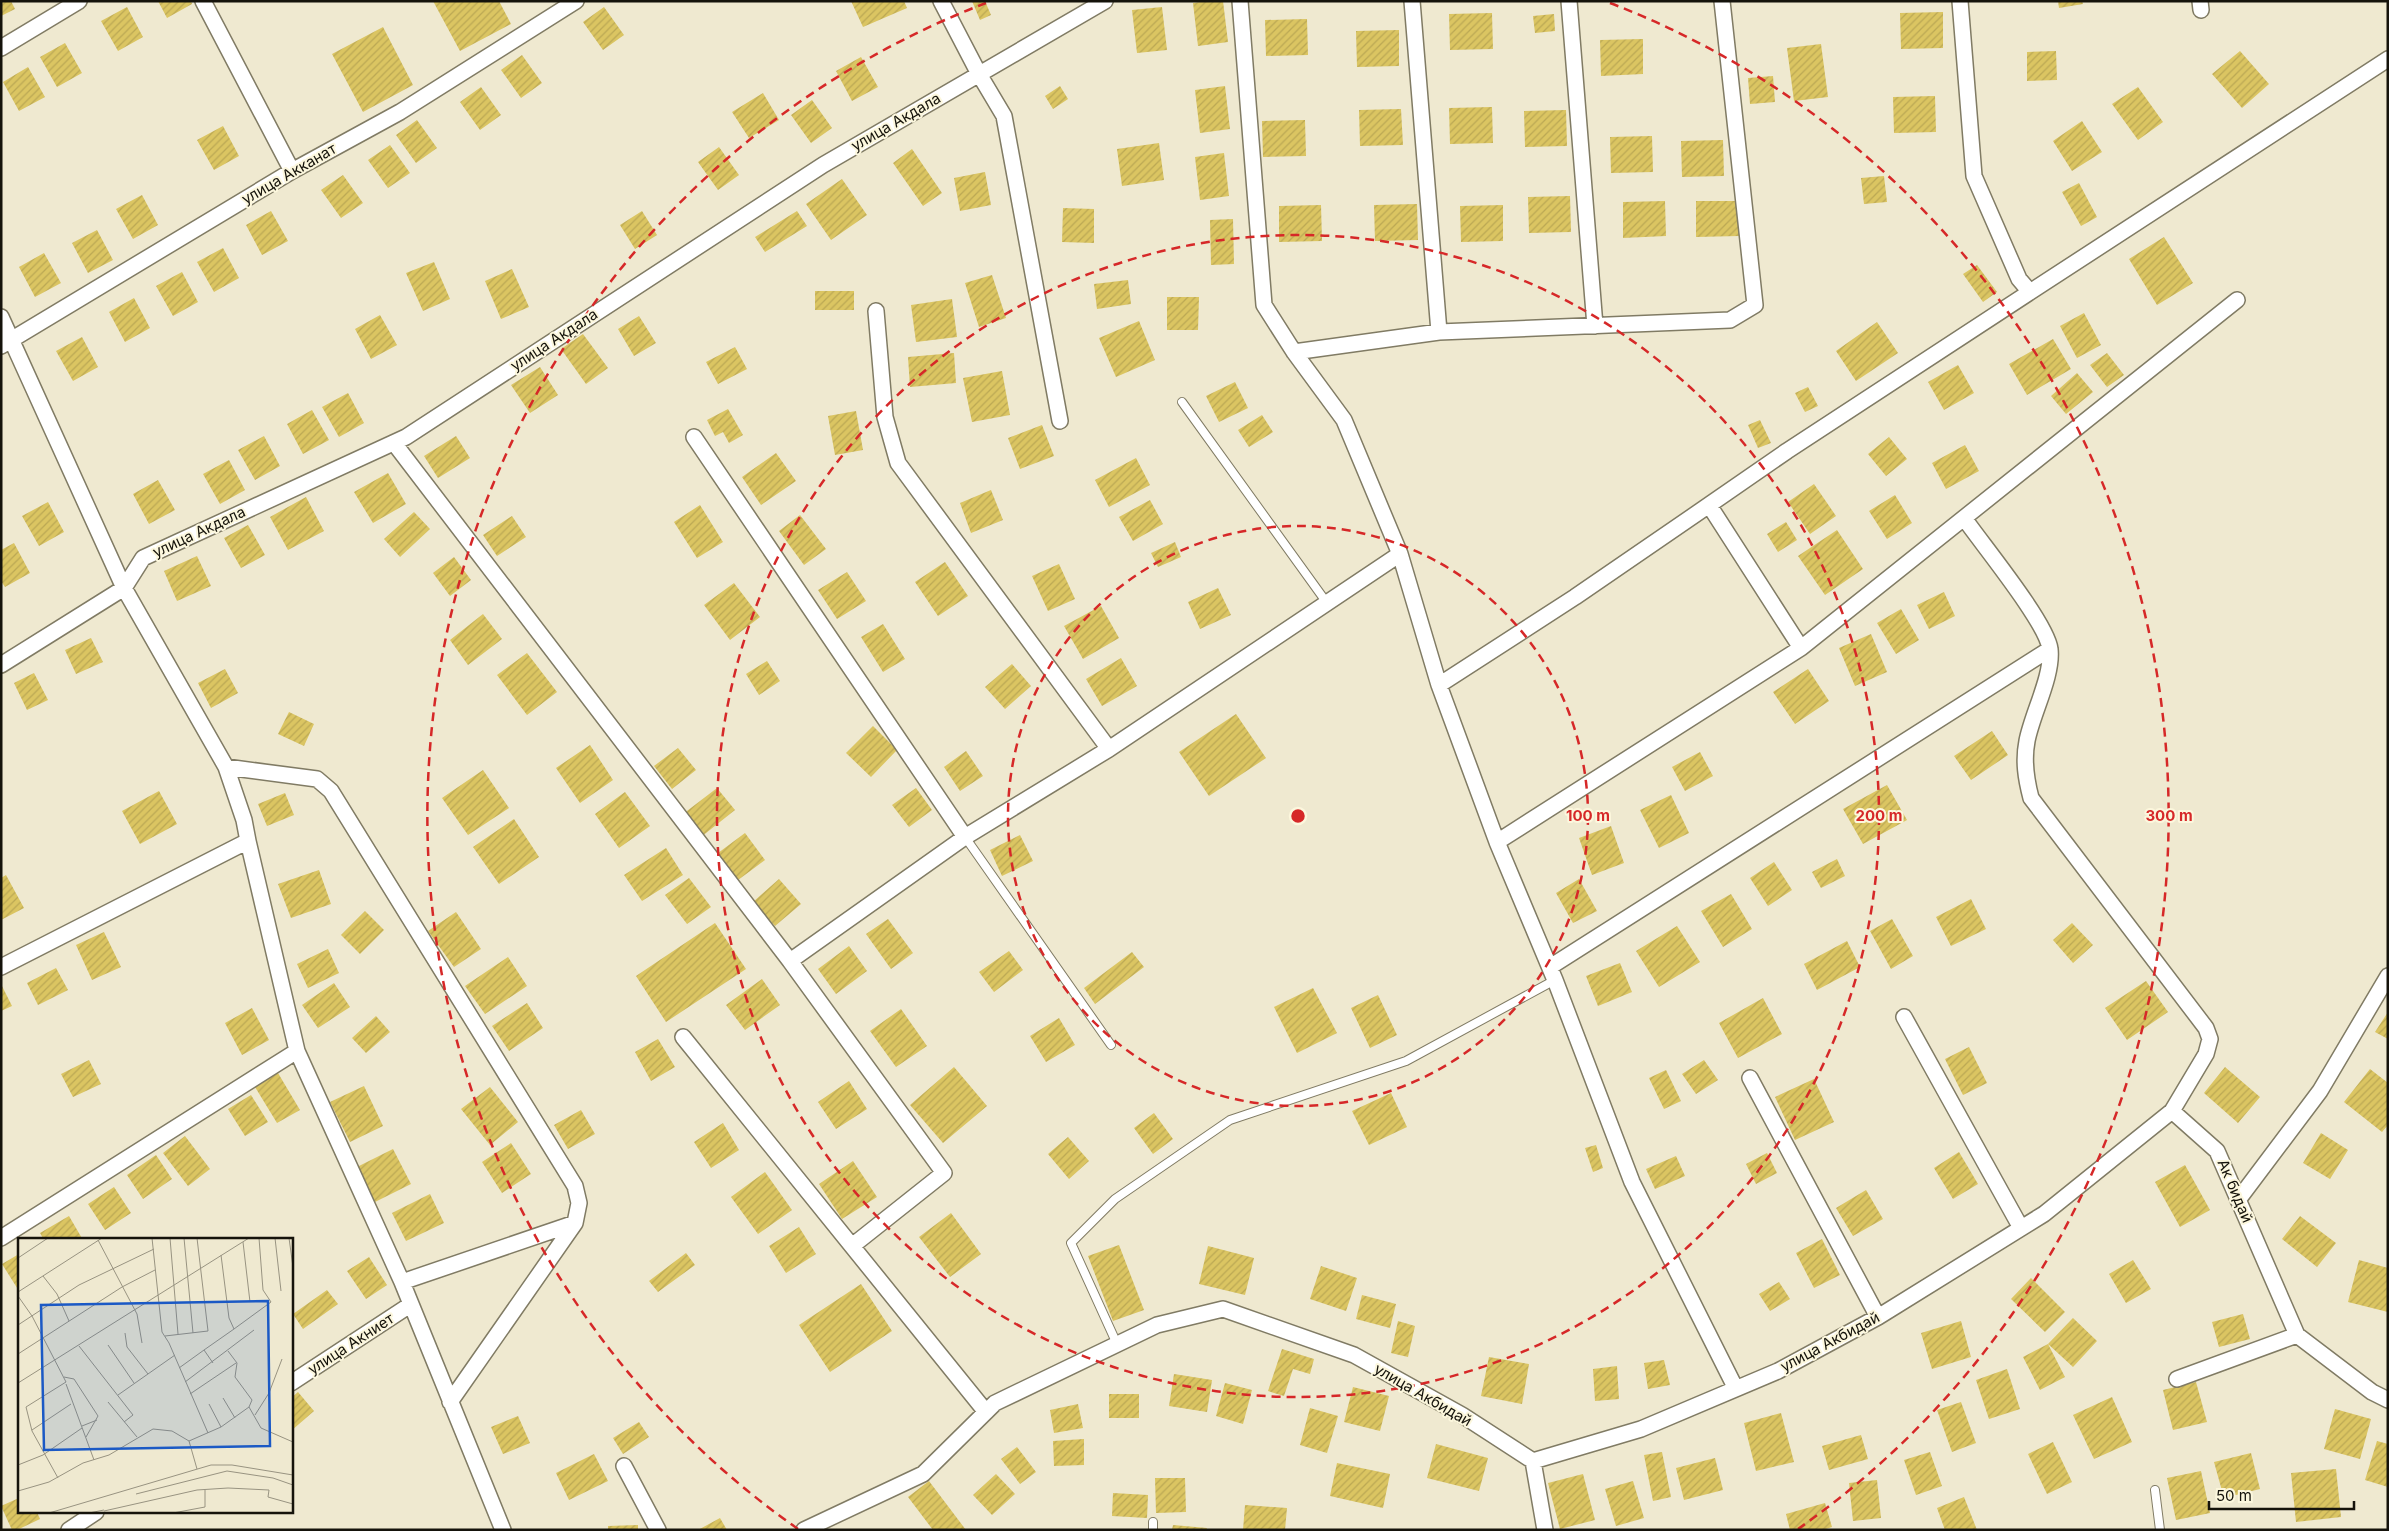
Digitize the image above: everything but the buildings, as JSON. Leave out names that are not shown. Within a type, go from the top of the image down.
[{"type":"street","points":[[1,48],[79,1]]},
{"type":"street","points":[[203,1],[292,171]]},
{"type":"street","name":"улица Акканат","points":[[7,342],[292,171],[400,112],[576,1]]},
{"type":"street","points":[[941,1],[979,74],[1004,116],[1060,421]]},
{"type":"street","name":"улица Акдала","points":[[1,664],[124,588],[143,558],[406,437],[823,164],[1106,1]]},
{"type":"street","points":[[1240,1],[1264,305],[1294,352],[1344,420],[1400,554],[1439,685],[1497,842],[1552,973],[1632,1182],[1735,1387]]},
{"type":"street","points":[[1412,1],[1439,332]]},
{"type":"street","points":[[1569,1],[1595,326]]},
{"type":"street","points":[[1294,352],[1439,332],[1730,320],[1755,305],[1722,1]]},
{"type":"street","points":[[1960,1],[1974,176],[2019,279],[2030,292]]},
{"type":"street","points":[[1439,685],[1575,597],[1787,451],[2388,59]]},
{"type":"street","points":[[1497,842],[1801,648],[2237,300]]},
{"type":"street","points":[[876,311],[885,417],[898,463],[1109,749]]},
{"type":"street","points":[[1,317],[7,342],[124,588],[226,767],[244,820],[297,1050],[402,1282],[503,1530]]},
{"type":"street","points":[[694,437],[965,837]]},
{"type":"street","points":[[394,442],[790,961],[944,1174],[852,1246]]},
{"type":"street","points":[[1709,505],[1801,648]]},
{"type":"street","points":[[1964,518],[2042,625],[2050,648],[2046,682],[2027,741],[2025,775],[2030,798],[2206,1028],[2210,1039],[2206,1054],[2172,1111]]},
{"type":"street","points":[[790,961],[965,837],[1109,749],[1400,554]]},
{"type":"street","points":[[1552,973],[2050,648]]},
{"type":"street","points":[[226,767],[317,779],[331,791],[576,1186],[579,1203],[575,1224],[450,1402]]},
{"type":"street","points":[[1,967],[248,841]]},
{"type":"street","points":[[2238,1200],[2320,1091],[2388,976]]},
{"type":"street","points":[[1904,1017],[2021,1228]]},
{"type":"street","points":[[683,1037],[986,1412]]},
{"type":"street","points":[[1,1238],[297,1050]]},
{"type":"street","points":[[1750,1078],[1878,1317]]},
{"type":"street","name":"Ак бидай","points":[[2172,1111],[2217,1150],[2297,1336],[2372,1392],[2388,1400]]},
{"type":"street","name":"улица Акбидай","points":[[804,1530],[923,1474],[995,1403],[1157,1325],[1222,1309],[1354,1355],[1462,1415],[1532,1462],[1641,1429],[1735,1387],[1778,1371],[1878,1317],[2044,1214],[2172,1111]]},
{"type":"street","points":[[402,1282],[575,1224]]},
{"type":"street","name":"улица Акниет","points":[[292,1382],[410,1305]]},
{"type":"street","points":[[2177,1379],[2297,1336]]},
{"type":"street","points":[[1532,1462],[1545,1530]]},
{"type":"street","points":[[624,1466],[658,1530]]},
{"type":"street","points":[[69,1530],[93,1514]]},
{"type":"lane","points":[[1182,402],[1327,603]]},
{"type":"lane","points":[[965,837],[1111,1045]]},
{"type":"lane","points":[[1117,1344],[1072,1243],[1115,1199],[1230,1120],[1406,1061],[1552,973]]},
{"type":"lane","points":[[2155,1490],[2160,1530]]}]
